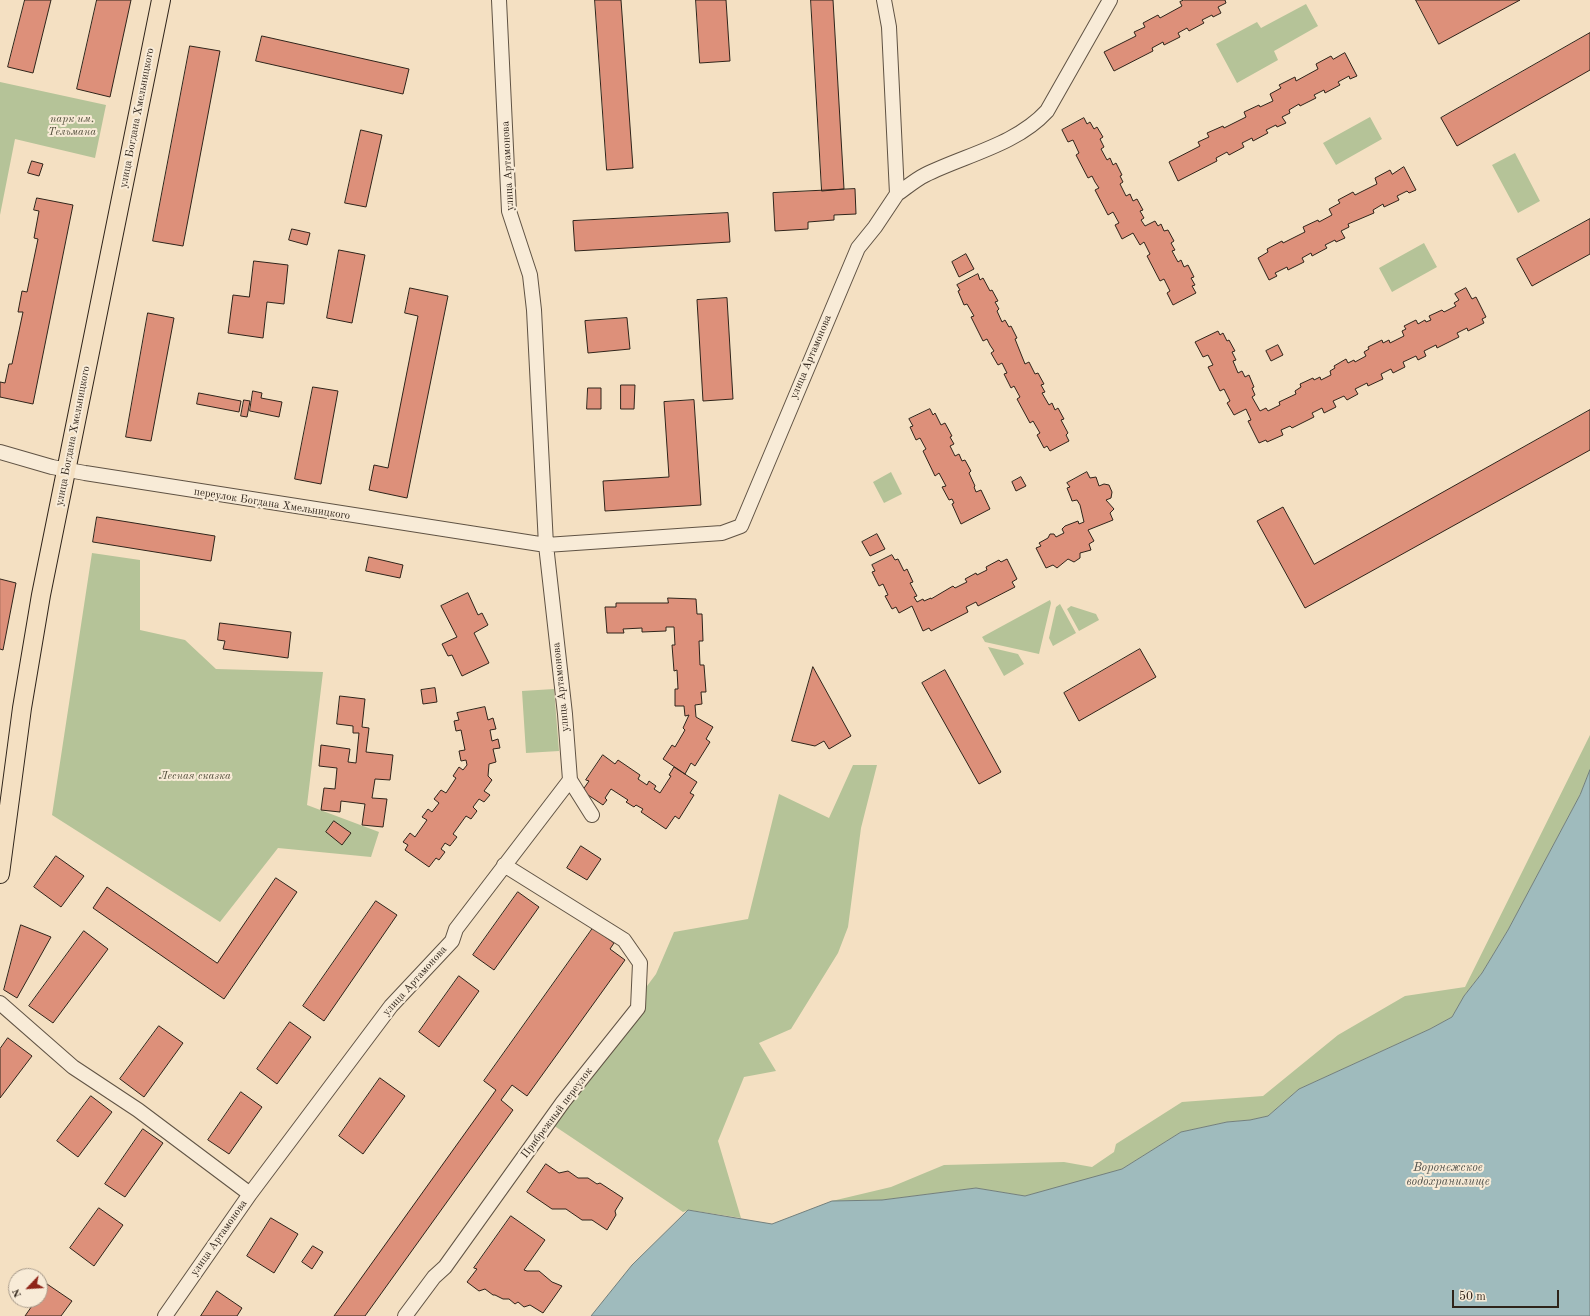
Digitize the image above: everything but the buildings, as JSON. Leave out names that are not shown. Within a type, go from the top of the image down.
[{"type":"main road","name":"улица Богдана Хмельницкого","points":[[0,874],[22,708],[41,595],[161,0]]},
{"type":"street","name":"улица Артамонова","points":[[165,1316],[250,1194],[391,1006],[452,941],[456,929],[504,865],[545,815],[570,780],[546,545],[534,310],[530,275],[509,211],[500,0]]},
{"type":"street","points":[[884,0],[890,34],[897,194]]},
{"type":"street","points":[[897,194],[924,175],[1015,135],[1036,123],[1047,111],[1110,0]]},
{"type":"street","name":"улица Артамонова","points":[[546,545],[722,533],[741,526],[858,248],[875,227],[897,194]]},
{"type":"street","name":"переулок Богдана Хмельницкого","points":[[0,452],[67,469],[278,505],[546,545]]},
{"type":"street","points":[[570,780],[592,815]]},
{"type":"street","name":"Прибрежный переулок","points":[[405,1316],[434,1277],[445,1267],[563,1102],[638,1008],[640,963],[624,940],[504,865]]},
{"type":"street","points":[[0,1003],[73,1067],[138,1110],[250,1194]]},
{"type":"green space","points":[[1306,4],[1318,26],[1274,51],[1278,60],[1237,83],[1216,44],[1257,22],[1261,28]]},
{"type":"green space","name":"парк им. Тельмана","points":[[0,82],[106,105],[95,158],[15,139],[0,215]]},
{"type":"green space","points":[[1370,117],[1382,139],[1336,165],[1323,143]]},
{"type":"green space","points":[[1515,153],[1540,201],[1518,213],[1492,165]]},
{"type":"green space","points":[[1424,243],[1437,267],[1392,292],[1379,268]]},
{"type":"green space","points":[[891,472],[902,494],[884,503],[873,482]]},
{"type":"green space","name":"Лесная сказка","points":[[92,553],[140,560],[140,630],[185,640],[216,669],[323,672],[307,805],[379,832],[371,857],[278,848],[220,922],[52,815]]},
{"type":"green space","points":[[1050,600],[1051,603],[1039,654],[985,642],[982,637]]},
{"type":"green space","points":[[1060,604],[1076,633],[1053,646],[1049,638],[1056,607]]},
{"type":"green space","points":[[1071,606],[1096,614],[1099,620],[1079,631],[1067,609]]},
{"type":"green space","points":[[988,647],[1018,654],[1024,664],[1004,676]]},
{"type":"green space","points":[[554,689],[559,751],[526,753],[522,691]]},
{"type":"green space","points":[[1590,735],[1590,770],[1580,795],[1508,930],[1482,973],[1464,996],[1452,1017],[1430,1029],[1299,1089],[1268,1116],[1250,1120],[1227,1122],[1181,1132],[1122,1169],[1082,1181],[1025,1196],[976,1188],[882,1200],[832,1201],[891,1187],[944,1165],[1064,1162],[1092,1167],[1114,1152],[1116,1144],[1182,1102],[1263,1096],[1338,1035],[1405,996],[1465,987]]},
{"type":"green space","points":[[853,765],[877,765],[861,828],[848,927],[838,953],[791,1029],[759,1043],[776,1071],[744,1077],[718,1141],[741,1218],[689,1210],[683,1212],[553,1125],[612,1033],[656,974],[674,932],[748,919],[779,794],[829,818]]},
{"type":"water","name":"Воронежское водохранилище","points":[[1590,770],[1590,1316],[591,1316],[632,1265],[688,1210],[772,1224],[832,1201],[882,1200],[976,1188],[1025,1196],[1122,1169],[1181,1132],[1227,1122],[1250,1120],[1268,1116],[1299,1089],[1430,1029],[1452,1017],[1464,996],[1482,973],[1508,930],[1580,795]]}]
